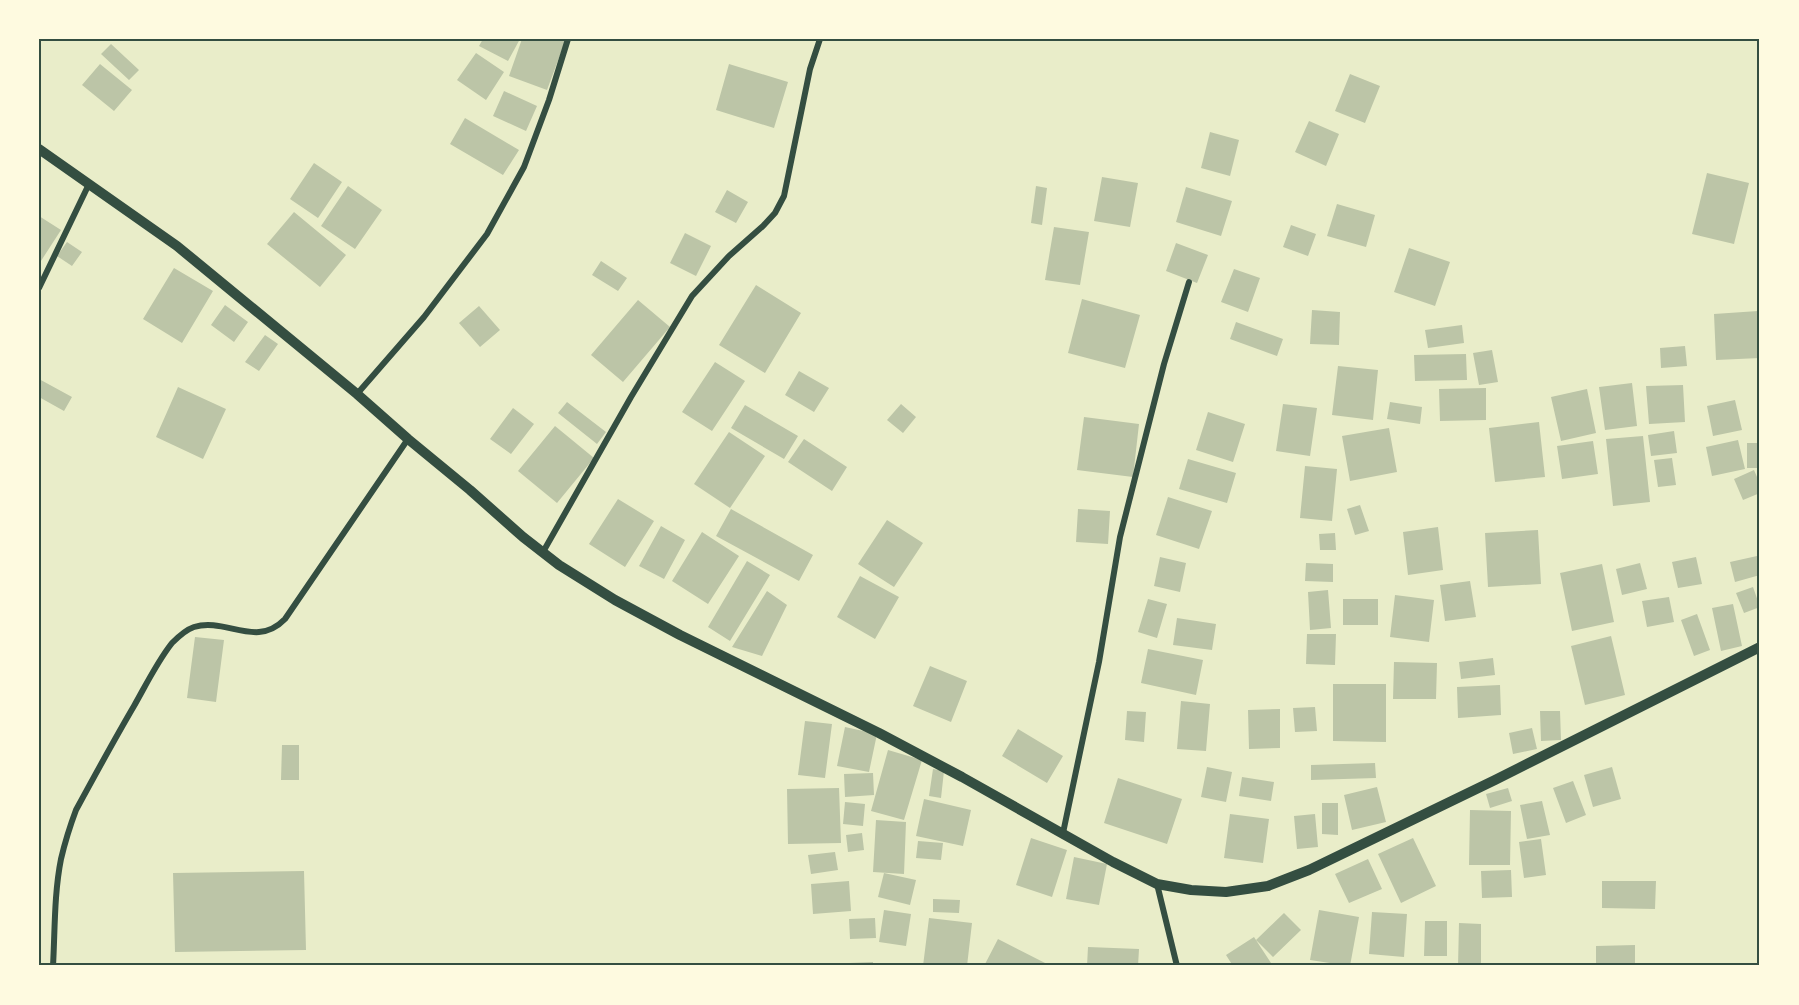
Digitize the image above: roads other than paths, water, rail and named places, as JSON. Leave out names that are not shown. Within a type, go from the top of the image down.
[{"type":"street","points":[[357,394],[424,317],[487,234],[524,167],[549,100],[568,39]]},
{"type":"street","points":[[543,552],[631,397],[692,296],[729,256],[775,213],[784,196],[810,69],[820,39]]},
{"type":"street","points":[[39,149],[177,246],[357,394],[559,566],[615,600],[700,645],[879,733],[1157,884],[1191,890],[1226,892],[1268,886],[1309,870],[1760,647]]},
{"type":"street","points":[[39,288],[89,184]]},
{"type":"street","points":[[1063,833],[1099,662],[1120,537],[1164,364],[1189,282]]},
{"type":"street","points":[[52,966],[57,887],[67,835],[85,793],[160,660],[182,633],[193,627],[206,625],[261,632],[278,627],[408,439]]},
{"type":"street","points":[[1157,884],[1177,966]]}]
